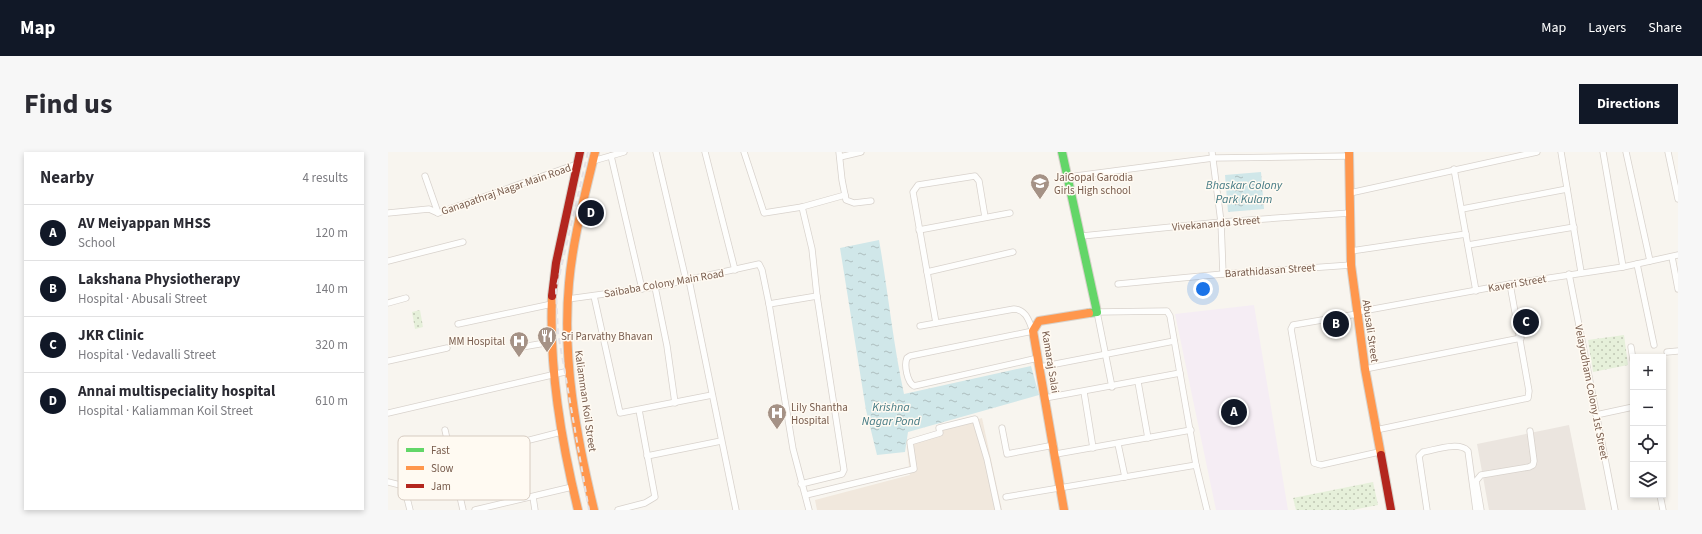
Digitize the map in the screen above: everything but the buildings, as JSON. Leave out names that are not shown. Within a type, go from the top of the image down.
[{"type":"street","points":[[578,510],[561,432],[553,374],[551,342],[552,304],[556,263],[580,152]]},
{"type":"street","name":"Kaliamman Koil Street","points":[[594,510],[577,430],[566,343],[568,299],[582,205],[595,152]]},
{"type":"street","points":[[593,161],[624,152]]},
{"type":"street","points":[[656,152],[688,280],[736,510]]},
{"type":"street","points":[[705,152],[735,270]]},
{"type":"street","points":[[744,152],[762,212],[768,213],[802,207],[845,195]]},
{"type":"street","points":[[861,152],[840,155],[842,180],[846,200],[850,203],[871,201]]},
{"type":"street","points":[[1062,152],[1082,236],[1112,387]]},
{"type":"street","points":[[1350,194],[1454,169],[1537,152]]},
{"type":"street","points":[[1561,152],[1581,272]]},
{"type":"street","points":[[1602,152],[1623,267]]},
{"type":"street","points":[[1626,152],[1650,261]]},
{"type":"street","points":[[1668,152],[1678,199]]},
{"type":"street","points":[[1068,177],[1212,155],[1349,154]]},
{"type":"street","name":"Abusali Street","points":[[1349,154],[1351,265],[1365,368],[1390,510]]},
{"type":"street","points":[[1212,155],[1221,222],[1223,274]]},
{"type":"street","points":[[612,156],[642,289]]},
{"type":"street","name":"Ganapathraj Nagar Main Road","points":[[388,213],[429,209],[438,213],[577,164]]},
{"type":"street","points":[[1454,169],[1476,291]]},
{"type":"street","points":[[425,176],[438,213]]},
{"type":"street","points":[[936,323],[913,192],[918,185],[975,176],[979,181],[985,217]]},
{"type":"street","points":[[1462,209],[1567,189]]},
{"type":"street","points":[[801,484],[842,474],[844,470],[817,296],[812,249],[802,207]]},
{"type":"street","points":[[919,230],[1010,213]]},
{"type":"street","name":"Vivekananda Street","points":[[1082,236],[1221,222],[1350,213]]},
{"type":"street","points":[[1468,245],[1574,227]]},
{"type":"street","points":[[1351,251],[1466,234]]},
{"type":"street","points":[[388,261],[463,242]]},
{"type":"street","points":[[926,272],[1013,252]]},
{"type":"street","name":"Kaveri Street","points":[[1379,452],[1321,465],[1314,463],[1291,329],[1293,325],[1510,284],[1581,272],[1623,267],[1678,255]]},
{"type":"street","points":[[1672,257],[1678,290]]},
{"type":"street","name":"Saibaba Colony Main Road","points":[[568,299],[655,287],[759,264],[762,270],[769,304]]},
{"type":"street","points":[[1637,264],[1654,346]]},
{"type":"street","name":"Barathidasan Street","points":[[1118,284],[1223,274],[1351,265]]},
{"type":"street","name":"Velayudham Colony 1st Street","points":[[1569,274],[1615,510]]},
{"type":"street","points":[[1376,430],[1522,400],[1530,397],[1521,338],[1510,284]]},
{"type":"street","points":[[655,287],[667,346],[675,402]]},
{"type":"street","points":[[594,296],[618,410],[622,414],[675,402],[712,396]]},
{"type":"street","points":[[809,510],[793,449],[769,304],[817,296]]},
{"type":"street","points":[[388,303],[406,298]]},
{"type":"street","points":[[458,324],[552,304]]},
{"type":"street","points":[[920,326],[1018,309],[1028,318],[1030,332],[918,353],[907,358],[905,362],[910,382],[914,386],[1035,359]]},
{"type":"street","points":[[1097,312],[1167,311],[1170,314],[1196,465],[1207,510]]},
{"type":"street","name":"Kamaraj Salai","points":[[1064,510],[1040,367],[1035,359],[1030,332],[1039,321],[1097,312]]},
{"type":"street","points":[[1365,368],[1521,338]]},
{"type":"street","points":[[1040,367],[1106,355],[1174,340]]},
{"type":"street","points":[[522,347],[551,342]]},
{"type":"street","points":[[1631,347],[1632,354]]},
{"type":"street","points":[[388,361],[447,348]]},
{"type":"street","points":[[1668,352],[1678,351]]},
{"type":"street","points":[[388,412],[569,371]]},
{"type":"street","points":[[1045,398],[1112,387],[1180,373]]},
{"type":"street","points":[[1138,382],[1148,438]]},
{"type":"street","points":[[1084,392],[1093,448]]},
{"type":"street","points":[[1596,415],[1630,408]]},
{"type":"street","points":[[618,510],[645,503],[655,497],[639,410]]},
{"type":"street","points":[[806,495],[914,469],[910,442],[940,433],[939,428],[975,419],[987,459],[998,510]]},
{"type":"street","points":[[1002,428],[1007,454],[1093,448],[1191,430]]},
{"type":"street","points":[[446,430],[447,436]]},
{"type":"street","points":[[1481,510],[1477,478],[1480,475],[1529,467],[1533,465],[1534,461],[1530,431]]},
{"type":"street","points":[[530,440],[561,432]]},
{"type":"street","points":[[647,456],[721,441]]},
{"type":"street","points":[[1118,444],[1124,477]]},
{"type":"street","points":[[1427,510],[1419,456],[1423,452],[1458,446],[1464,447],[1468,451],[1476,510]]},
{"type":"street","points":[[1006,497],[1196,465]]},
{"type":"street","points":[[388,482],[398,484]]},
{"type":"street","points":[[530,498],[572,487]]},
{"type":"street","points":[[533,497],[535,510]]},
{"type":"street","points":[[1661,498],[1663,510]]},
{"type":"street","points":[[408,500],[410,510]]},
{"type":"street","points":[[461,500],[463,510]]},
{"type":"street","points":[[475,510],[520,500]]},
{"type":"shaded area","points":[[1254,305],[1288,510],[1216,510],[1175,314]]},
{"type":"shaded area","points":[[982,418],[1002,510],[817,510],[815,500],[910,475],[906,440]]},
{"type":"shaded area","points":[[1569,425],[1586,510],[1489,510],[1477,444]]},
{"type":"green space","points":[[420,310],[423,327],[415,329],[412,312]]},
{"type":"green space","points":[[1624,335],[1628,365],[1593,372],[1588,340]]},
{"type":"green space","points":[[1373,482],[1378,505],[1352,510],[1296,510],[1293,498]]},
{"type":"water","name":"Bhaskar Colony Park Kulam","points":[[1261,172],[1264,209],[1228,212],[1225,175]]},
{"type":"water","name":"Krishna Nagar Pond","points":[[879,240],[904,394],[1031,366],[1039,395],[908,432],[905,452],[877,455],[866,410],[840,248]]},
{"type":"railway","points":[[588,152],[556,290],[558,333],[589,510]]},
{"type":"traffic: fast","points":[[1062,152],[1097,312],[1089,313]]},
{"type":"traffic: slow","points":[[594,510],[576,425],[572,397],[567,340],[567,311],[573,250],[595,152]]},
{"type":"traffic: slow","points":[[1349,152],[1351,265],[1365,369],[1381,455]]},
{"type":"traffic: slow","points":[[552,296],[552,350],[554,377],[566,457],[578,510]]},
{"type":"traffic: slow","points":[[1064,510],[1033,331],[1039,321],[1089,313]]},
{"type":"traffic: jam","points":[[552,296],[556,263],[580,152]]},
{"type":"traffic: jam","points":[[1381,455],[1391,510]]},
{"type":"place","name":"JaiGopal Garodia Girls High school","points":[[1040,200]]},
{"type":"place","name":"Annai multispeciality hospital","points":[[591,213]]},
{"type":"place","name":"JKR Clinic","points":[[1526,322]]},
{"type":"place","name":"Lakshana Physiotherapy","points":[[1336,324]]},
{"type":"place","name":"Sri Parvathy Bhavan","points":[[547,353]]},
{"type":"place","name":"MM Hospital","points":[[519,358]]},
{"type":"place","name":"AV Meiyappan MHSS","points":[[1234,412]]},
{"type":"place","name":"Lily Shantha Hospital","points":[[777,430]]}]
